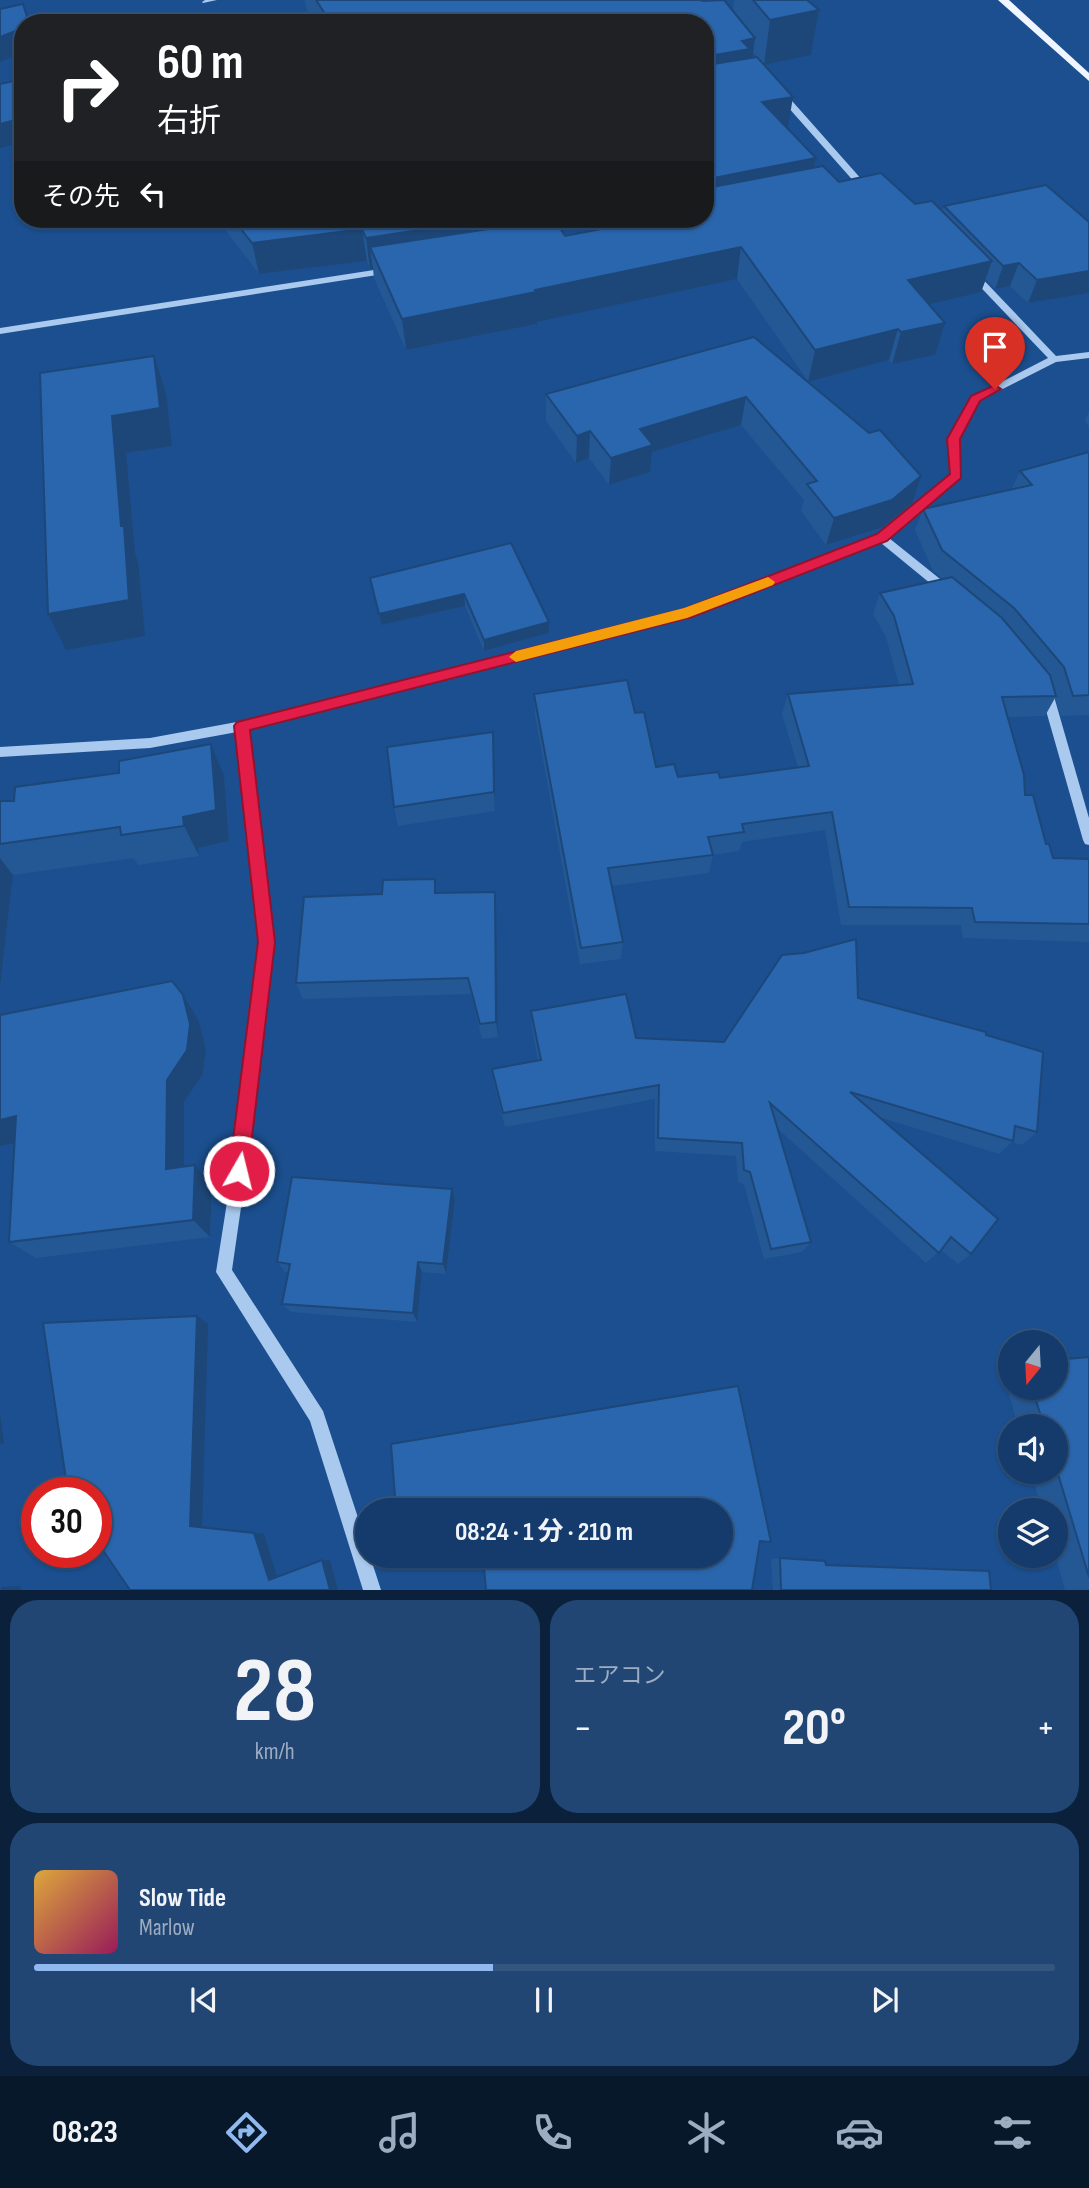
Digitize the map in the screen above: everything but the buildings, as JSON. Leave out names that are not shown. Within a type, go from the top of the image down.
[{"type":"main road","points":[[1003,0],[1089,78]]},
{"type":"street","points":[[205,2],[214,0]]},
{"type":"street","points":[[777,90],[860,183],[881,197]]},
{"type":"street","points":[[847,186],[860,183]]},
{"type":"street","points":[[961,263],[1054,359]]},
{"type":"street","points":[[0,331],[399,270]]},
{"type":"street","points":[[0,752],[150,743],[242,726],[687,613],[882,538],[957,475],[954,439],[975,399],[1054,359],[1089,355]]},
{"type":"street","points":[[882,538],[956,599]]},
{"type":"street","points":[[1038,682],[1046,692],[1089,840]]},
{"type":"street","points":[[242,726],[266,942],[243,1146],[224,1272],[317,1417],[372,1590]]},
{"type":"slow traffic","points":[[516,657],[687,613],[768,582]]},
{"type":"route","points":[[239,1171],[266,942],[242,726],[687,613],[882,538],[957,475],[954,439],[975,399],[995,389]]}]
